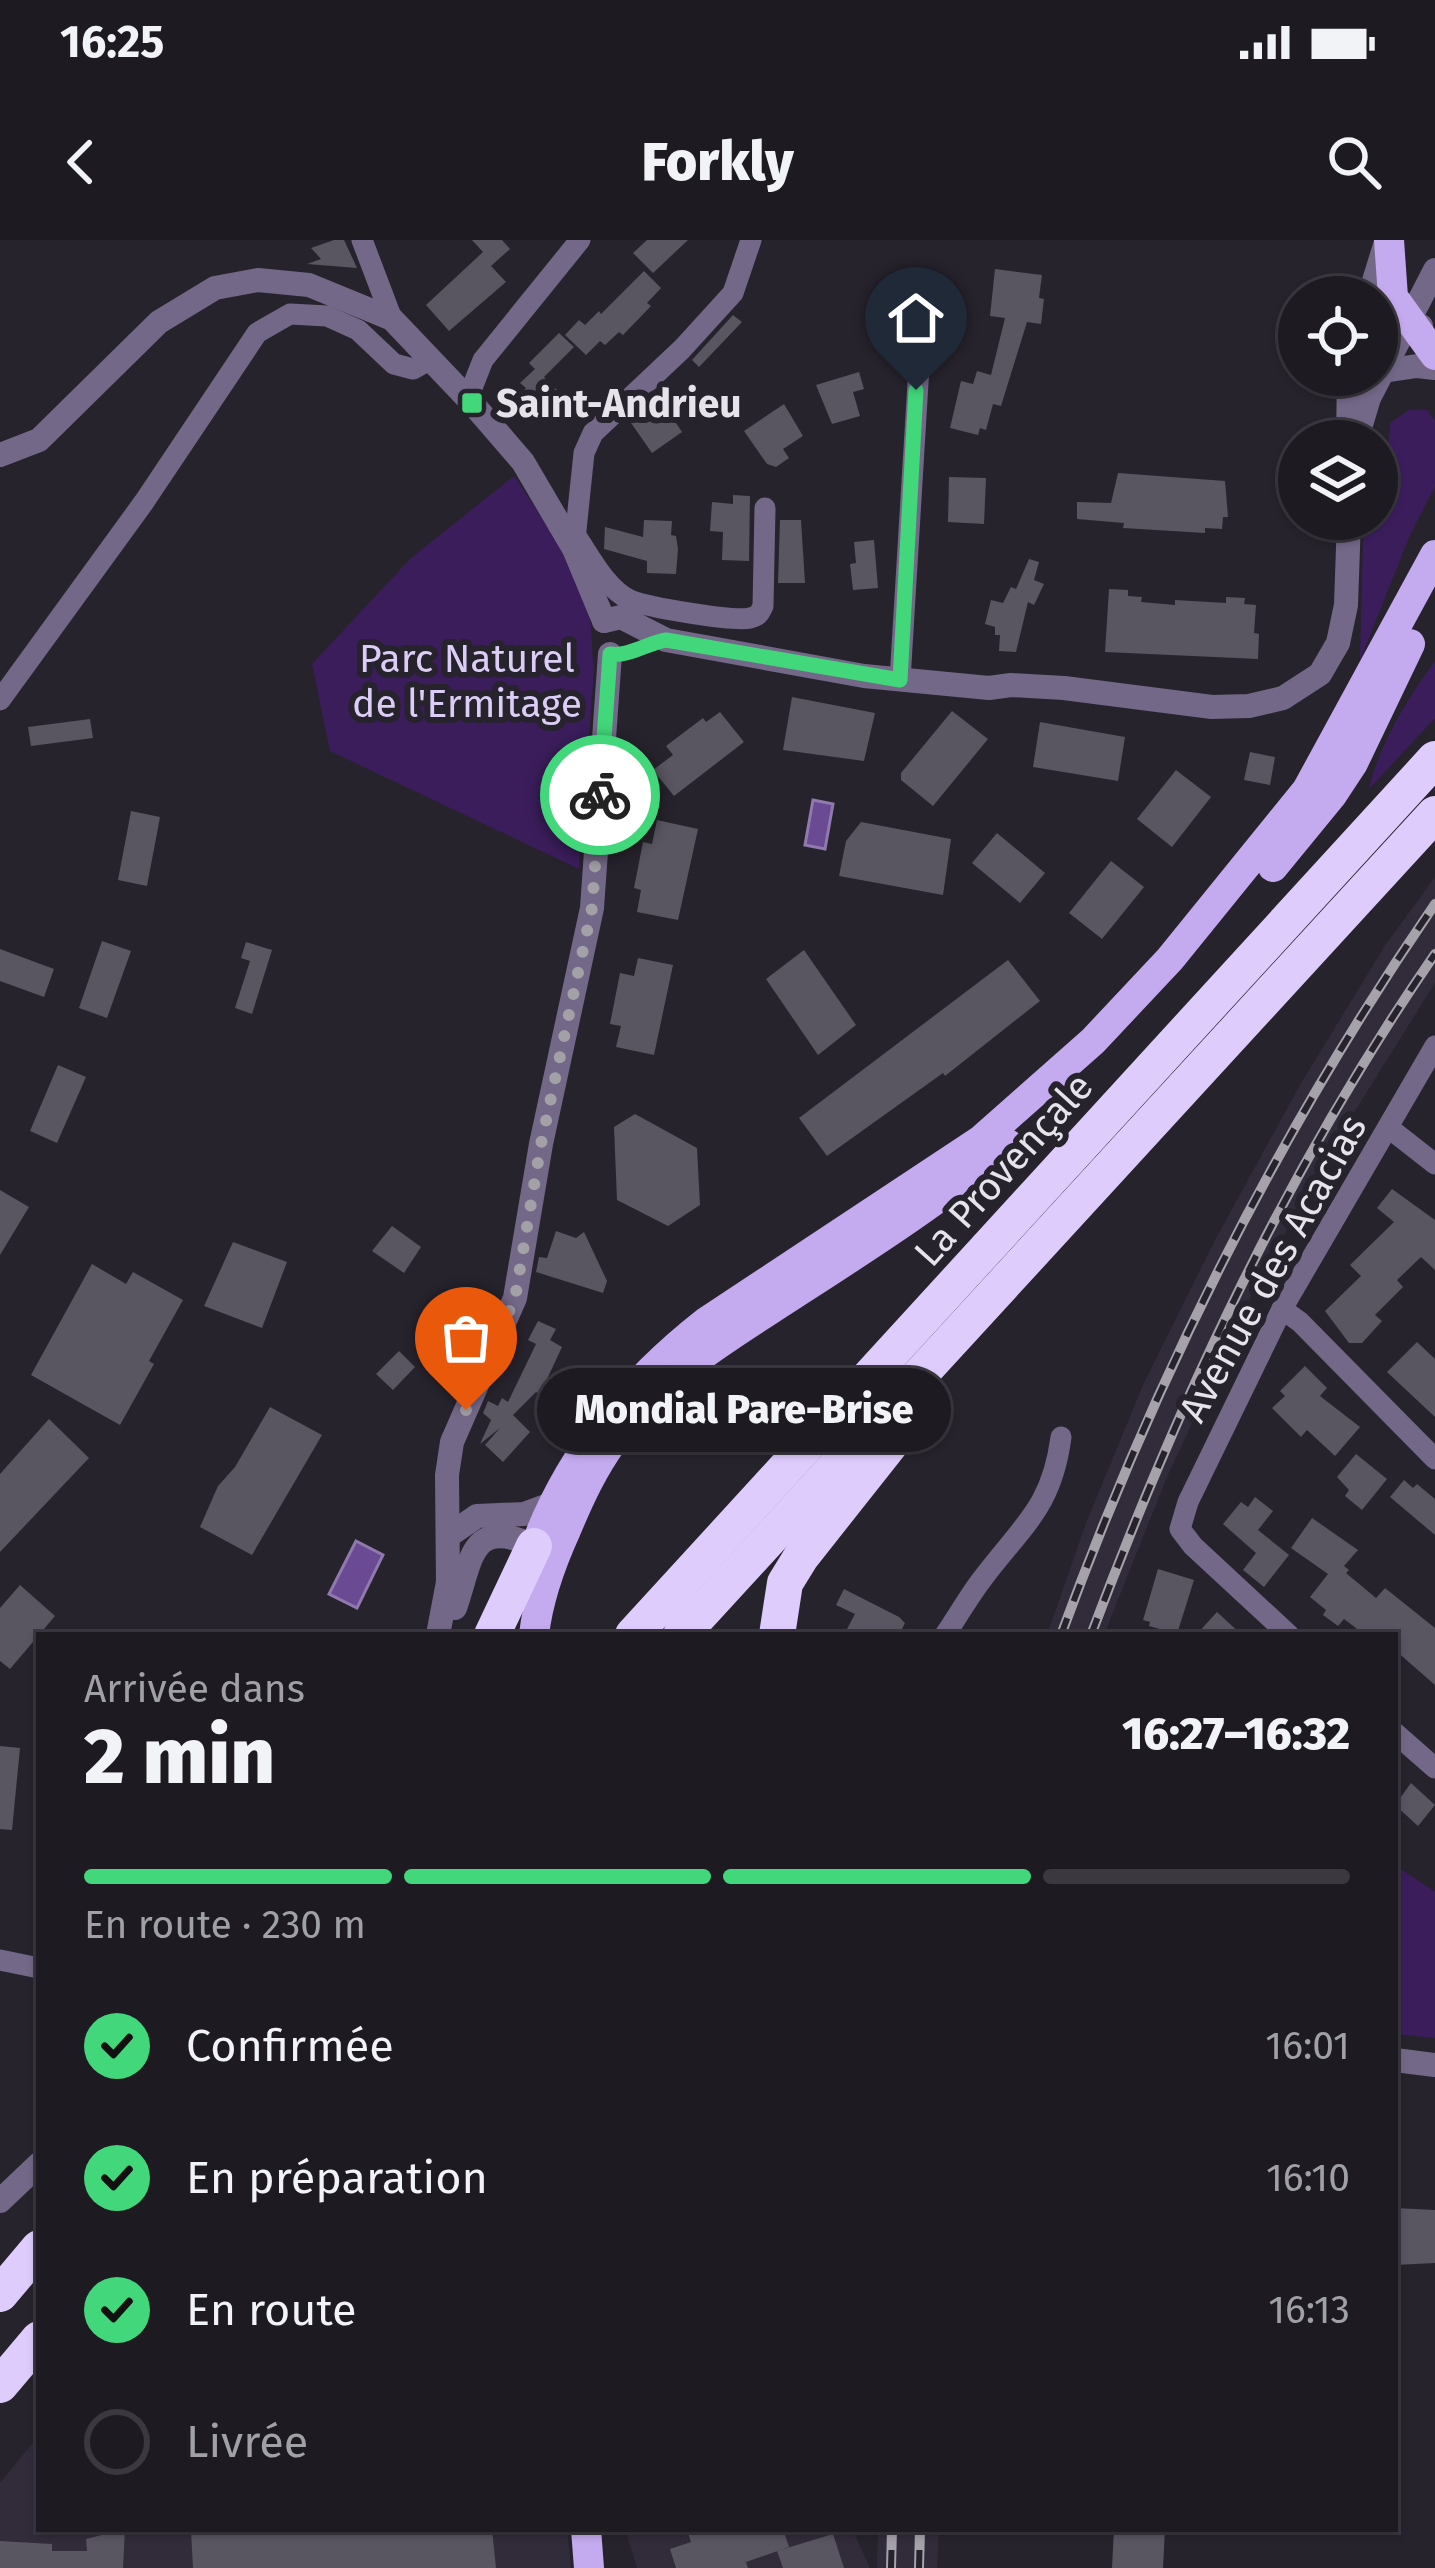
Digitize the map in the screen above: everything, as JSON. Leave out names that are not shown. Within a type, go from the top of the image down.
[{"type":"highway","name":"La Provençale","points":[[636,1632],[1435,759]]},
{"type":"highway","name":"La Provençale","points":[[684,1632],[1435,814]]},
{"type":"highway","points":[[777,1632],[785,1583],[801,1557],[945,1373],[1017,1268]]},
{"type":"highway","points":[[493,1632],[534,1546]]},
{"type":"highway","points":[[0,2294],[36,2252]]},
{"type":"highway","points":[[0,2325],[36,2285]]},
{"type":"highway","points":[[0,2385],[36,2343]]},
{"type":"main road","points":[[1388,240],[1394,297],[1422,326],[1435,356]]},
{"type":"main road","points":[[512,1632],[534,1546],[554,1503],[595,1431],[666,1353],[981,1140],[1094,1041],[1170,959],[1307,790],[1425,595],[1435,542]]},
{"type":"main road","points":[[1379,714],[1425,595],[1435,555]]},
{"type":"main road","points":[[535,1632],[544,1585],[576,1506],[614,1440],[644,1404],[717,1343],[853,1256],[988,1160],[1111,1050],[1332,795],[1435,632]]},
{"type":"main road","points":[[586,2532],[590,2568]]},
{"type":"street","points":[[362,240],[392,319],[523,462],[575,542],[628,599],[710,616],[748,619],[758,614],[763,606],[765,508]]},
{"type":"street","points":[[468,398],[483,360],[580,240]]},
{"type":"street","points":[[439,1632],[448,1582],[447,1475],[460,1420],[515,1298],[541,1144],[592,908],[625,644],[621,617],[604,621],[575,542],[584,453],[593,433],[733,293],[751,240]]},
{"type":"street","points":[[1376,276],[1388,240]]},
{"type":"street","points":[[1398,351],[1422,326],[1435,270]]},
{"type":"street","points":[[0,454],[39,440],[159,322],[214,288],[258,280],[309,285],[392,319]]},
{"type":"street","points":[[0,700],[144,502],[257,333],[290,314],[327,316],[358,330],[394,364],[413,369],[429,360]]},
{"type":"street","points":[[900,680],[920,350]]},
{"type":"street","points":[[1398,368],[1435,368]]},
{"type":"street","points":[[625,644],[666,640],[900,680],[989,688],[1064,688],[1212,707],[1249,706],[1283,698],[1320,674],[1338,643],[1346,605],[1348,540]]},
{"type":"street","name":"Avenue des Acacias","points":[[1286,1632],[1192,1546],[1180,1529],[1188,1502],[1282,1309],[1435,1046]]},
{"type":"street","points":[[1389,1128],[1435,1164]]},
{"type":"street","points":[[1282,1309],[1435,1459]]},
{"type":"street","points":[[948,1632],[980,1580],[1042,1505],[1057,1471],[1061,1437]]},
{"type":"street","points":[[447,1475],[477,1504],[504,1514]]},
{"type":"street","points":[[448,1536],[477,1516],[524,1514],[554,1503]]},
{"type":"street","points":[[439,1632],[456,1607],[476,1545],[500,1535],[534,1546]]},
{"type":"street","points":[[1398,1735],[1435,1768]]},
{"type":"street","points":[[0,1960],[36,1967]]},
{"type":"street","points":[[1398,2060],[1435,2065]]},
{"type":"street","points":[[0,2201],[36,2167]]},
{"type":"shaded area","points":[[813,800],[833,804],[825,849],[805,845]]},
{"type":"shaded area","points":[[1435,877],[1435,983],[1320,1167],[1246,1307],[1167,1477],[1105,1632],[1048,1632],[1086,1523],[1143,1385],[1300,1085],[1386,944]]},
{"type":"shaded area","points":[[356,1541],[383,1555],[357,1608],[329,1594]]},
{"type":"shaded area","points":[[36,2439],[36,2532],[567,2532],[571,2568],[0,2568],[0,2483]]},
{"type":"shaded area","points":[[626,2532],[853,2532],[870,2568],[637,2568]]},
{"type":"shaded area","points":[[878,2532],[939,2532],[937,2568],[877,2568]]},
{"type":"green space","points":[[1409,410],[1427,410],[1435,421],[1435,486],[1360,660],[1363,540],[1398,540],[1398,420],[1394,420]]},
{"type":"green space","name":"Parc Naturel de l'Ermitage","points":[[514,476],[566,558],[590,618],[594,669],[579,869],[330,751],[312,664],[411,558]]},
{"type":"green space","points":[[1435,661],[1435,718],[1369,789],[1396,722]]},
{"type":"green space","points":[[1398,1867],[1435,1892],[1435,2038],[1398,2034]]},
{"type":"building","points":[[344,240],[357,268],[307,264],[321,259],[311,248]]},
{"type":"building","points":[[472,240],[502,240],[510,249],[491,266],[506,282],[449,331],[426,305],[483,252]]},
{"type":"building","points":[[647,240],[688,240],[653,273],[633,253]]},
{"type":"building","points":[[995,269],[1042,275],[1039,298],[1044,299],[1041,324],[1027,322],[1001,406],[993,404],[986,430],[980,428],[978,435],[950,428],[961,381],[973,384],[977,371],[991,375],[1005,318],[990,316]]},
{"type":"building","points":[[644,271],[661,288],[647,303],[651,306],[623,335],[619,332],[605,345],[600,341],[586,355],[565,335],[579,320],[585,325],[599,311],[601,314]]},
{"type":"building","points":[[733,315],[742,322],[699,367],[692,360]]},
{"type":"building","points":[[559,333],[574,347],[544,377],[557,390],[532,423],[511,403],[526,388],[520,383],[535,369],[529,363]]},
{"type":"building","points":[[859,372],[864,389],[853,392],[860,416],[832,424],[816,385]]},
{"type":"building","points":[[664,387],[683,414],[674,420],[682,432],[652,453],[629,420]]},
{"type":"building","points":[[784,404],[803,436],[783,449],[789,458],[776,467],[767,464],[744,431]]},
{"type":"building","points":[[1118,473],[1225,481],[1228,517],[1223,517],[1222,529],[1205,528],[1205,533],[1123,528],[1124,523],[1077,519],[1077,502],[1111,503]]},
{"type":"building","points":[[949,477],[986,478],[984,524],[948,522]]},
{"type":"building","points":[[733,495],[750,496],[749,561],[722,560],[723,532],[710,531],[712,502],[733,504]]},
{"type":"building","points":[[644,520],[672,521],[671,535],[676,536],[678,549],[676,574],[647,573],[647,561],[604,549],[605,527],[643,537]]},
{"type":"building","points":[[780,520],[801,520],[805,583],[778,583]]},
{"type":"building","points":[[874,540],[878,588],[853,590],[854,542]]},
{"type":"building","points":[[1029,559],[1039,562],[1034,580],[1044,584],[1034,605],[1028,602],[1016,652],[999,651],[1000,635],[985,624],[991,600],[1003,603],[1011,587],[1016,589]]},
{"type":"building","points":[[1109,589],[1128,590],[1128,596],[1142,597],[1141,602],[1175,605],[1175,600],[1226,603],[1226,597],[1245,598],[1244,604],[1256,605],[1258,659],[1105,652]]},
{"type":"building","points":[[792,697],[875,713],[864,761],[783,750]]},
{"type":"building","points":[[952,711],[988,739],[933,806],[901,780],[901,773]]},
{"type":"building","points":[[720,712],[744,742],[674,796],[653,770],[673,755],[666,746],[703,718],[706,722]]},
{"type":"building","points":[[90,719],[93,738],[31,746],[28,727]]},
{"type":"building","points":[[1040,722],[1125,737],[1118,781],[1033,767]]},
{"type":"building","points":[[1250,752],[1275,757],[1270,785],[1244,780]]},
{"type":"building","points":[[1176,770],[1211,797],[1172,847],[1137,819]]},
{"type":"building","points":[[131,811],[160,817],[147,886],[118,880]]},
{"type":"building","points":[[657,820],[698,829],[678,920],[637,912],[641,890],[634,888],[643,842],[652,844]]},
{"type":"building","points":[[861,822],[951,839],[943,895],[839,876],[846,841]]},
{"type":"building","points":[[997,833],[1045,873],[1020,903],[972,863]]},
{"type":"building","points":[[1111,861],[1144,887],[1102,939],[1069,913]]},
{"type":"building","points":[[102,941],[131,951],[107,1018],[79,1008]]},
{"type":"building","points":[[246,942],[272,950],[252,1014],[235,1008],[250,961],[241,958]]},
{"type":"building","points":[[0,949],[54,969],[44,997],[0,981]]},
{"type":"building","points":[[804,950],[856,1025],[818,1055],[766,979]]},
{"type":"building","points":[[638,958],[673,965],[654,1055],[616,1047],[621,1026],[610,1024],[620,973],[634,976]]},
{"type":"building","points":[[1008,960],[1040,1001],[945,1076],[943,1073],[827,1156],[799,1118]]},
{"type":"building","points":[[58,1065],[86,1077],[57,1143],[30,1131]]},
{"type":"building","points":[[635,1114],[697,1148],[700,1205],[668,1226],[617,1200],[614,1127]]},
{"type":"building","points":[[1392,1189],[1435,1220],[1435,1270],[1421,1257],[1397,1280],[1403,1287],[1375,1315],[1382,1321],[1362,1343],[1349,1343],[1325,1311],[1361,1276],[1350,1265],[1394,1222],[1377,1208]]},
{"type":"building","points":[[0,1190],[29,1207],[0,1255]]},
{"type":"building","points":[[392,1226],[421,1247],[404,1273],[372,1251]]},
{"type":"building","points":[[556,1231],[576,1238],[584,1232],[607,1281],[603,1293],[536,1272],[539,1257],[547,1258]]},
{"type":"building","points":[[233,1242],[287,1262],[262,1328],[204,1306]]},
{"type":"building","points":[[92,1264],[126,1284],[133,1272],[183,1300],[120,1425],[31,1375]]},
{"type":"building","points":[[538,1321],[556,1329],[550,1340],[562,1347],[540,1394],[536,1392],[513,1415],[530,1432],[503,1462],[485,1445],[500,1428],[480,1444],[491,1420],[483,1413],[488,1401],[498,1406],[502,1398],[508,1402],[536,1344],[528,1340]]},
{"type":"building","points":[[1417,1342],[1435,1359],[1435,1417],[1387,1372]]},
{"type":"building","points":[[399,1351],[415,1367],[393,1390],[376,1374]]},
{"type":"building","points":[[1305,1366],[1327,1388],[1320,1396],[1360,1427],[1335,1456],[1307,1430],[1301,1437],[1272,1408],[1285,1396],[1280,1391]]},
{"type":"building","points":[[270,1407],[322,1435],[252,1555],[200,1527],[218,1486],[235,1467]]},
{"type":"building","points":[[49,1419],[89,1458],[0,1552],[0,1474]]},
{"type":"building","points":[[1356,1454],[1387,1479],[1362,1510],[1345,1496],[1349,1490],[1337,1477]]},
{"type":"building","points":[[1404,1480],[1435,1499],[1435,1535],[1390,1497]]},
{"type":"building","points":[[1255,1497],[1273,1511],[1258,1530],[1289,1555],[1264,1587],[1243,1570],[1256,1553],[1223,1524],[1241,1502],[1248,1507]]},
{"type":"building","points":[[1312,1518],[1358,1550],[1344,1566],[1349,1570],[1346,1573],[1376,1598],[1385,1588],[1435,1628],[1435,1685],[1398,1653],[1398,1632],[1361,1632],[1344,1619],[1338,1626],[1323,1615],[1326,1610],[1310,1597],[1328,1574],[1291,1548]]},
{"type":"building","points":[[1158,1569],[1194,1580],[1178,1632],[1149,1626],[1143,1620]]},
{"type":"building","points":[[20,1585],[55,1616],[36,1632],[36,1638],[10,1669],[0,1661],[0,1608]]},
{"type":"building","points":[[844,1589],[905,1623],[900,1632],[852,1632],[847,1629],[855,1614],[836,1605]]},
{"type":"building","points":[[1217,1612],[1239,1632],[1199,1632]]},
{"type":"building","points":[[0,1746],[20,1748],[12,1830],[0,1829]]},
{"type":"building","points":[[1411,1783],[1435,1805],[1418,1826],[1398,1808]]},
{"type":"building","points":[[1398,2208],[1435,2210],[1435,2263],[1398,2265]]},
{"type":"building","points":[[125,2532],[123,2568],[0,2568],[0,2541],[52,2544],[52,2551],[87,2551],[86,2539]]},
{"type":"building","points":[[191,2532],[492,2532],[496,2568],[193,2568]]},
{"type":"building","points":[[688,2532],[784,2532],[789,2547],[746,2562],[748,2568],[676,2568],[670,2549],[691,2542]]},
{"type":"building","points":[[1114,2532],[1165,2532],[1163,2568],[1112,2568]]},
{"type":"building","points":[[833,2534],[844,2568],[783,2568],[777,2551]]},
{"type":"railway","points":[[1062,1632],[1137,1444],[1225,1258],[1324,1078],[1435,904]]},
{"type":"railway","points":[[1092,1632],[1162,1457],[1242,1284],[1332,1116],[1435,954]]},
{"type":"railway","points":[[891,2568],[892,2532]]},
{"type":"railway","points":[[919,2568],[920,2532]]},
{"type":"way so far","points":[[466,1410],[515,1298],[541,1144],[592,908],[600,795]]},
{"type":"place","name":"Saint-Andrieu","points":[[472,403]]},
{"type":"place","name":"Mondial Pare-Brise","points":[[466,1410]]},
{"type":"route","points":[[600,795],[610,654],[622,655],[666,640],[900,680],[916,390]]}]
